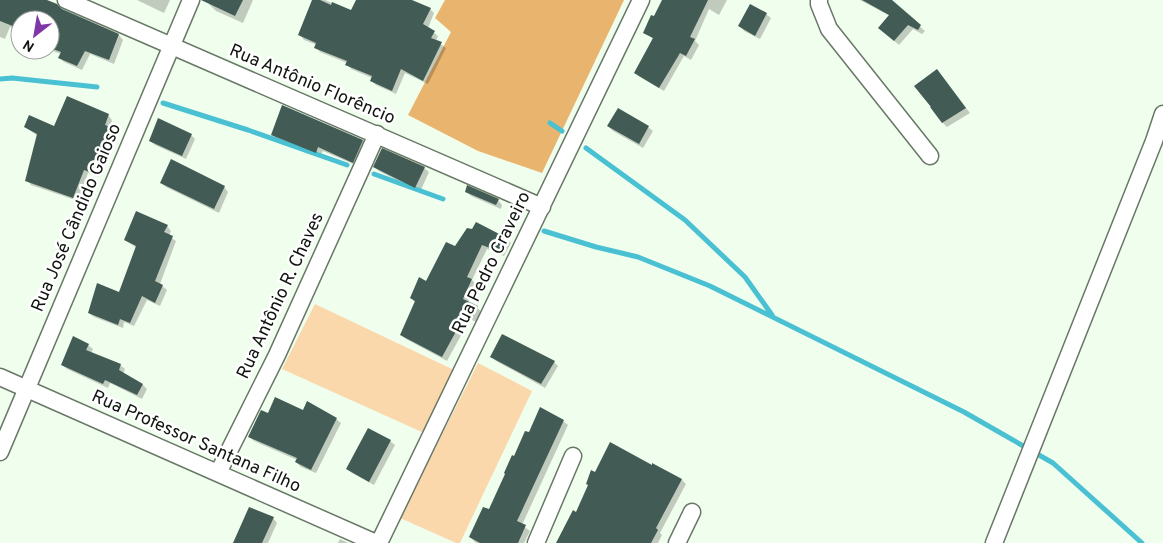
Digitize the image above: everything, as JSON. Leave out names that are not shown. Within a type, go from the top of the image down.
[{"type":"street","name":"Rua Antônio Florêncio","points":[[66,0],[542,207]]},
{"type":"street","name":"Rua José Cândido Gaioso","points":[[0,452],[191,0]]},
{"type":"street","name":"Rua Pedro Craveiro","points":[[378,543],[641,0]]},
{"type":"street","points":[[819,0],[828,29],[930,156]]},
{"type":"street","points":[[994,543],[1154,141],[1163,114]]},
{"type":"street","name":"Rua Antônio R. Chaves","points":[[218,473],[277,355],[377,134]]},
{"type":"street","name":"Rua Professor Santana Filho","points":[[0,377],[378,543]]},
{"type":"street","points":[[536,543],[573,456]]},
{"type":"street","points":[[676,543],[692,512]]},
{"type":"shaded area","points":[[445,0],[624,0],[542,173],[478,151],[408,115],[451,32],[435,18]]},
{"type":"shaded area","points":[[315,304],[454,370],[424,433],[282,369]]},
{"type":"shaded area","points":[[478,363],[532,391],[460,543],[456,543],[400,518]]},
{"type":"building","points":[[0,0],[47,0],[57,4],[62,9],[119,34],[109,60],[85,51],[77,66],[60,59],[60,10],[10,10],[10,25],[0,21]]},
{"type":"building","points":[[201,0],[243,0],[235,16]]},
{"type":"building","points":[[312,0],[320,0],[331,5],[332,2],[351,10],[356,0],[412,0],[431,8],[423,24],[435,31],[431,38],[442,42],[423,81],[401,69],[392,91],[370,81],[372,76],[345,65],[347,61],[314,48],[316,43],[298,35]]},
{"type":"building","points":[[662,0],[708,0],[690,37],[695,39],[686,56],[680,53],[659,88],[634,73],[653,38],[643,33],[651,15],[654,16]]},
{"type":"building","points":[[862,0],[892,0],[921,25],[918,30],[908,25],[894,41],[878,28],[889,15]]},
{"type":"building","points":[[750,4],[767,13],[755,36],[738,26]]},
{"type":"building","points":[[937,69],[966,108],[942,123],[914,86]]},
{"type":"building","points":[[67,96],[109,114],[105,125],[114,128],[95,174],[84,170],[73,198],[25,181],[37,134],[24,127],[29,115],[54,126]]},
{"type":"building","points":[[282,105],[363,140],[353,163],[318,147],[316,153],[271,135]]},
{"type":"building","points":[[618,108],[649,126],[639,144],[607,126]]},
{"type":"building","points":[[158,118],[192,134],[182,156],[149,141]]},
{"type":"building","points":[[382,148],[425,167],[415,188],[373,167]]},
{"type":"building","points":[[171,159],[225,186],[214,209],[160,183]]},
{"type":"building","points":[[467,185],[499,199],[496,205],[465,192]]},
{"type":"building","points":[[136,211],[168,225],[164,232],[173,236],[155,281],[163,285],[155,303],[142,296],[130,323],[120,319],[118,325],[88,313],[97,283],[119,292],[136,246],[124,240]]},
{"type":"building","points":[[476,222],[507,238],[500,252],[482,245],[467,277],[472,279],[463,299],[478,306],[472,319],[465,315],[442,357],[400,335],[415,301],[410,298],[419,277],[426,281],[446,242],[455,246],[467,228],[472,229]]},
{"type":"building","points":[[502,334],[555,361],[541,384],[490,357]]},
{"type":"building","points":[[73,336],[89,344],[86,350],[121,364],[119,370],[143,384],[137,395],[105,380],[103,384],[61,365]]},
{"type":"building","points":[[275,397],[303,410],[307,401],[337,418],[311,470],[295,462],[297,458],[248,437],[261,410],[268,413]]},
{"type":"building","points":[[540,407],[564,420],[517,521],[526,525],[518,543],[480,543],[469,537],[483,507],[489,509],[512,455],[514,456],[525,431],[529,432]]},
{"type":"building","points":[[368,428],[391,440],[369,482],[346,469]]},
{"type":"building","points":[[610,442],[682,479],[656,528],[658,530],[651,543],[556,543],[573,510],[576,512],[588,485],[586,484],[591,470],[595,472]]},
{"type":"building","points":[[249,507],[274,517],[262,543],[233,543]]},
{"type":"waterway","points":[[0,79],[12,78],[97,87]]},
{"type":"waterway","points":[[163,103],[248,130],[347,165]]},
{"type":"waterway","points":[[550,123],[562,131]]},
{"type":"waterway","points":[[586,148],[685,220],[745,277],[772,315]]},
{"type":"waterway","points":[[374,174],[443,199]]},
{"type":"waterway","points":[[544,231],[596,247],[638,257],[710,286],[964,412],[1053,463],[1142,543]]}]
